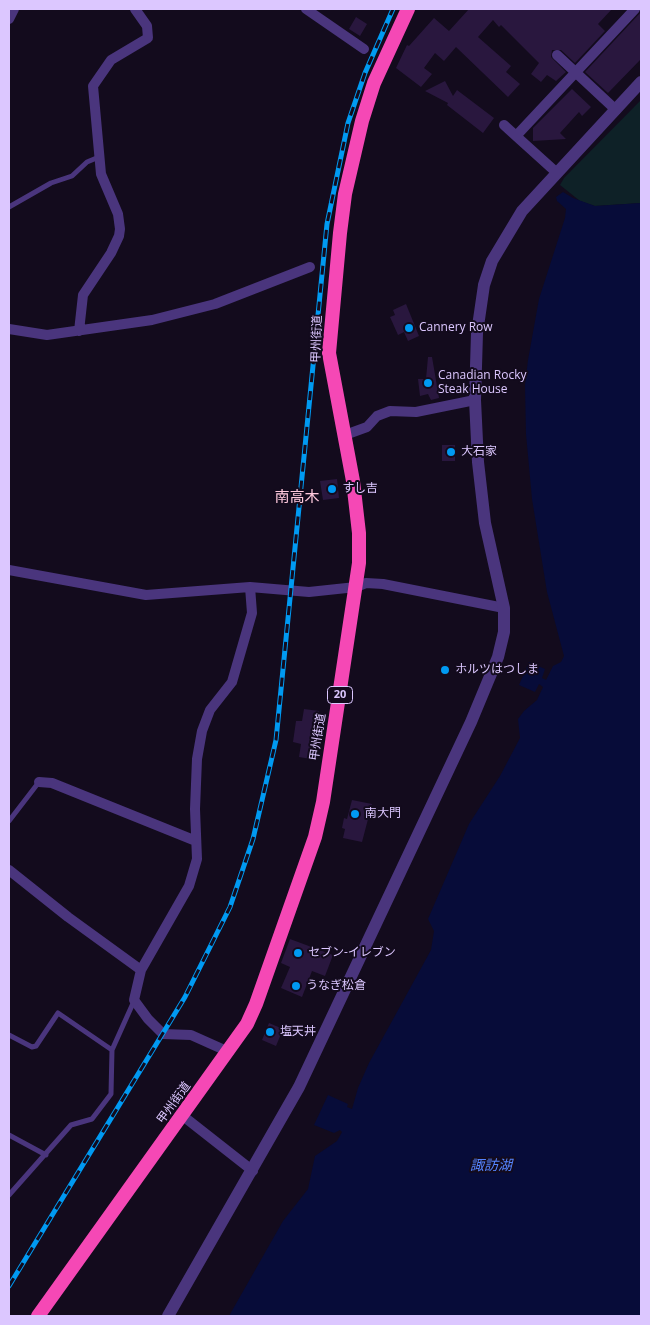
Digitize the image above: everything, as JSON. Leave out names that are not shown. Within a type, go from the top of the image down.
[{"type":"highway","name":"甲州街道","points":[[38,1316],[229,1052],[247,1024],[256,1004],[315,837],[323,802],[356,587],[359,533],[329,353],[345,194],[362,121],[374,83],[408,9]]},
{"type":"street","points":[[9,19],[14,9]]},
{"type":"street","points":[[79,331],[83,295],[119,236],[118,214],[101,174],[93,86],[111,60],[148,38],[147,26],[135,9]]},
{"type":"street","points":[[307,9],[364,49]]},
{"type":"street","points":[[516,136],[635,9]]},
{"type":"street","points":[[557,55],[616,110]]},
{"type":"street","points":[[168,1316],[300,1087],[471,722],[498,657],[504,632],[504,608],[485,523],[478,462],[475,400],[478,324],[484,285],[492,262],[522,211],[641,82]]},
{"type":"street","points":[[504,125],[557,173]]},
{"type":"street","points":[[9,329],[47,335],[152,320],[215,304],[310,267]]},
{"type":"street","points":[[344,435],[367,427],[377,416],[390,411],[416,412],[475,400]]},
{"type":"street","points":[[9,570],[146,595],[250,587],[308,592],[356,587],[366,583],[383,584],[504,608]]},
{"type":"street","points":[[229,1052],[191,1035],[163,1034],[148,1019],[134,1000],[141,970],[189,886],[197,859],[196,775],[202,731],[210,710],[232,682],[252,613],[250,587]]},
{"type":"street","points":[[39,782],[52,782],[196,841]]},
{"type":"street","points":[[9,870],[68,917],[141,970]]},
{"type":"street","points":[[183,1116],[253,1171]]},
{"type":"lane","points":[[9,207],[51,183],[72,176],[87,162],[100,156]]},
{"type":"lane","points":[[9,821],[39,782]]},
{"type":"lane","points":[[9,1195],[71,1126],[92,1119],[111,1094],[112,1050],[134,1000]]},
{"type":"lane","points":[[9,1035],[32,1047],[36,1046],[58,1013],[112,1050]]},
{"type":"lane","points":[[9,1135],[46,1155]]},
{"type":"shaded area","points":[[641,100],[641,203],[595,206],[580,201],[560,185],[564,178]]},
{"type":"water","name":"諏訪湖","points":[[563,192],[595,206],[641,203],[641,1316],[229,1316],[283,1221],[308,1189],[315,1156],[337,1141],[342,1132],[340,1130],[334,1133],[314,1125],[328,1095],[348,1104],[347,1107],[352,1109],[358,1088],[369,1063],[431,950],[434,931],[428,919],[469,824],[500,776],[520,738],[518,719],[537,700],[543,687],[539,684],[535,692],[519,685],[529,662],[545,669],[542,678],[546,680],[553,666],[561,662],[564,656],[547,592],[532,499],[526,434],[525,385],[539,299],[565,218],[566,209],[557,201],[556,197]]},
{"type":"building","points":[[469,9],[612,9],[598,24],[605,31],[575,63],[561,50],[552,50],[551,57],[566,72],[556,81],[547,75],[541,82],[531,74],[539,63],[501,25],[499,27],[493,20],[478,37],[511,66],[506,72],[520,84],[508,97],[456,47],[444,61],[435,53],[424,68],[432,74],[421,87],[396,68],[407,45],[409,46],[434,18],[449,31]]},
{"type":"building","points":[[641,12],[641,59],[608,93],[585,72]]},
{"type":"building","points":[[356,17],[367,24],[360,36],[349,29]]},
{"type":"building","points":[[445,81],[453,96],[457,90],[494,118],[483,133],[447,105],[448,103],[425,91]]},
{"type":"building","points":[[572,89],[591,107],[582,116],[579,112],[560,133],[566,139],[533,141],[533,128]]},
{"type":"building","points":[[406,304],[419,336],[408,341],[404,332],[398,335],[390,317],[395,315],[393,310]]},
{"type":"building","points":[[428,357],[432,357],[439,398],[431,400],[428,394],[420,396],[418,379],[426,379]]},
{"type":"building","points":[[442,445],[455,445],[455,461],[442,461]]},
{"type":"building","points":[[337,479],[339,498],[323,500],[320,481]]},
{"type":"building","points":[[304,709],[319,711],[311,759],[299,757],[301,744],[293,742],[296,721],[302,721]]},
{"type":"building","points":[[352,800],[372,804],[362,842],[343,838],[345,829],[342,828],[344,818],[347,819]]},
{"type":"building","points":[[290,939],[333,955],[325,976],[312,971],[302,997],[281,988],[290,967],[281,963]]},
{"type":"building","points":[[269,1023],[283,1029],[276,1046],[262,1040]]},
{"type":"railway","points":[[9,1286],[185,997],[230,907],[253,839],[276,740],[327,224],[348,123],[365,73],[393,9]]},
{"type":"place","name":"Cannery Row","points":[[409,328]]},
{"type":"place","name":"Canadian Rocky Steak House","points":[[428,383]]},
{"type":"place","name":"大石家","points":[[451,452]]},
{"type":"place","name":"すし吉","points":[[332,489]]},
{"type":"place","name":"ホルツはつしま","points":[[445,670]]},
{"type":"place","name":"南大門","points":[[355,814]]},
{"type":"place","name":"セブン-イレブン","points":[[298,953]]},
{"type":"place","name":"うなぎ松倉","points":[[296,986]]},
{"type":"place","name":"塩天丼","points":[[270,1032]]},
{"type":"district","name":"南高木","points":[[297,498]]}]
